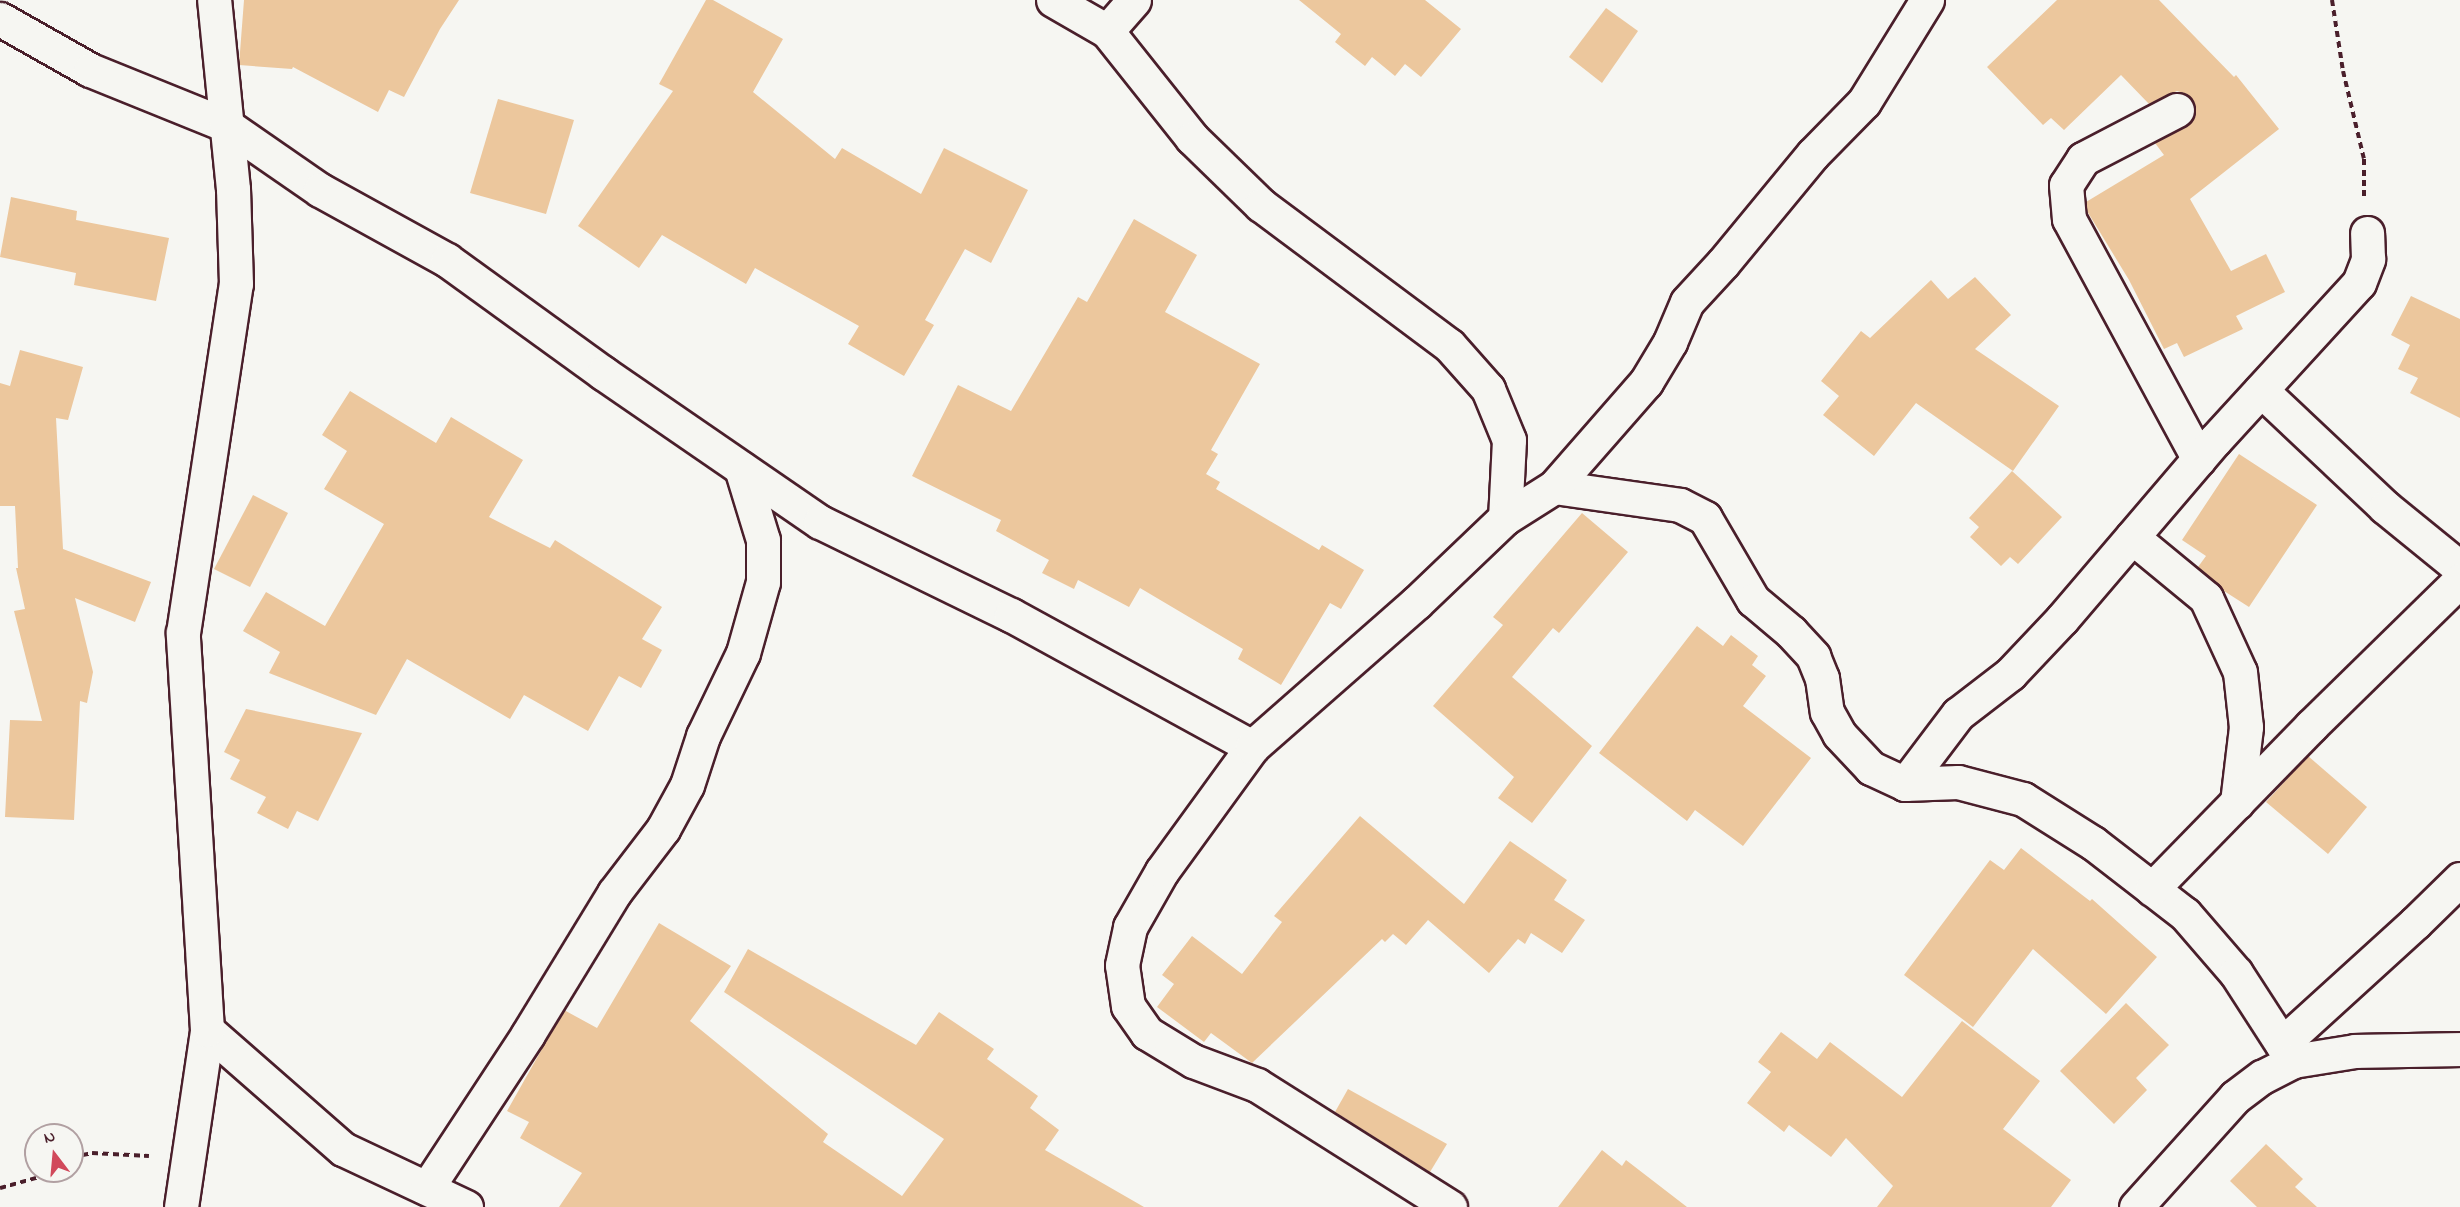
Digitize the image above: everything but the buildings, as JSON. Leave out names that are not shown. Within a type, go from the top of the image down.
[{"type":"street","points":[[181,1207],[207,1030],[183,633],[236,284],[233,189],[214,0]]},
{"type":"street","points":[[1053,0],[1107,31],[1192,138],[1261,205],[1449,345],[1488,389],[1509,440],[1505,518]]},
{"type":"street","points":[[1107,31],[1134,0]]},
{"type":"street","points":[[1450,1207],[1257,1085],[1193,1061],[1147,1033],[1128,1006],[1122,965],[1130,927],[1162,871],[1252,747],[1416,603],[1505,518],[1554,487],[1646,382],[1670,342],[1687,302],[1723,263],[1813,154],[1864,102],[1927,0]]},
{"type":"street","points":[[0,19],[90,70],[226,125],[320,190],[447,260],[603,373],[820,522],[1011,615],[1252,747]]},
{"type":"street","points":[[2177,110],[2084,159],[2066,185],[2069,219],[2199,459]]},
{"type":"street","points":[[1905,784],[1958,714],[2010,674],[2062,619],[2199,459],[2359,283],[2368,259],[2367,233]]},
{"type":"street","points":[[2261,390],[2385,507],[2460,568]]},
{"type":"street","points":[[427,1188],[528,1034],[614,893],[663,829],[687,785],[703,736],[742,653],[763,582],[763,540],[741,468]]},
{"type":"street","points":[[1554,487],[1680,505],[1705,518],[1753,600],[1791,632],[1813,656],[1822,678],[1827,712],[1839,734],[1871,768],[1905,784],[1958,782],[2023,799],[2093,843],[2185,914],[2236,973],[2287,1052]]},
{"type":"street","points":[[2132,537],[2206,598],[2240,672],[2246,727],[2237,802]]},
{"type":"street","points":[[2152,889],[2460,580]]},
{"type":"street","points":[[2136,1207],[2235,1097],[2262,1077],[2460,879]]},
{"type":"street","points":[[207,1030],[343,1149],[466,1207]]},
{"type":"street","points":[[2287,1052],[2460,1049]]},
{"type":"path","points":[[2332,0],[2343,71],[2364,159],[2367,233]]},
{"type":"path","points":[[84,1155],[126,1154],[188,1160]]},
{"type":"path","points":[[0,1188],[24,1181]]}]
